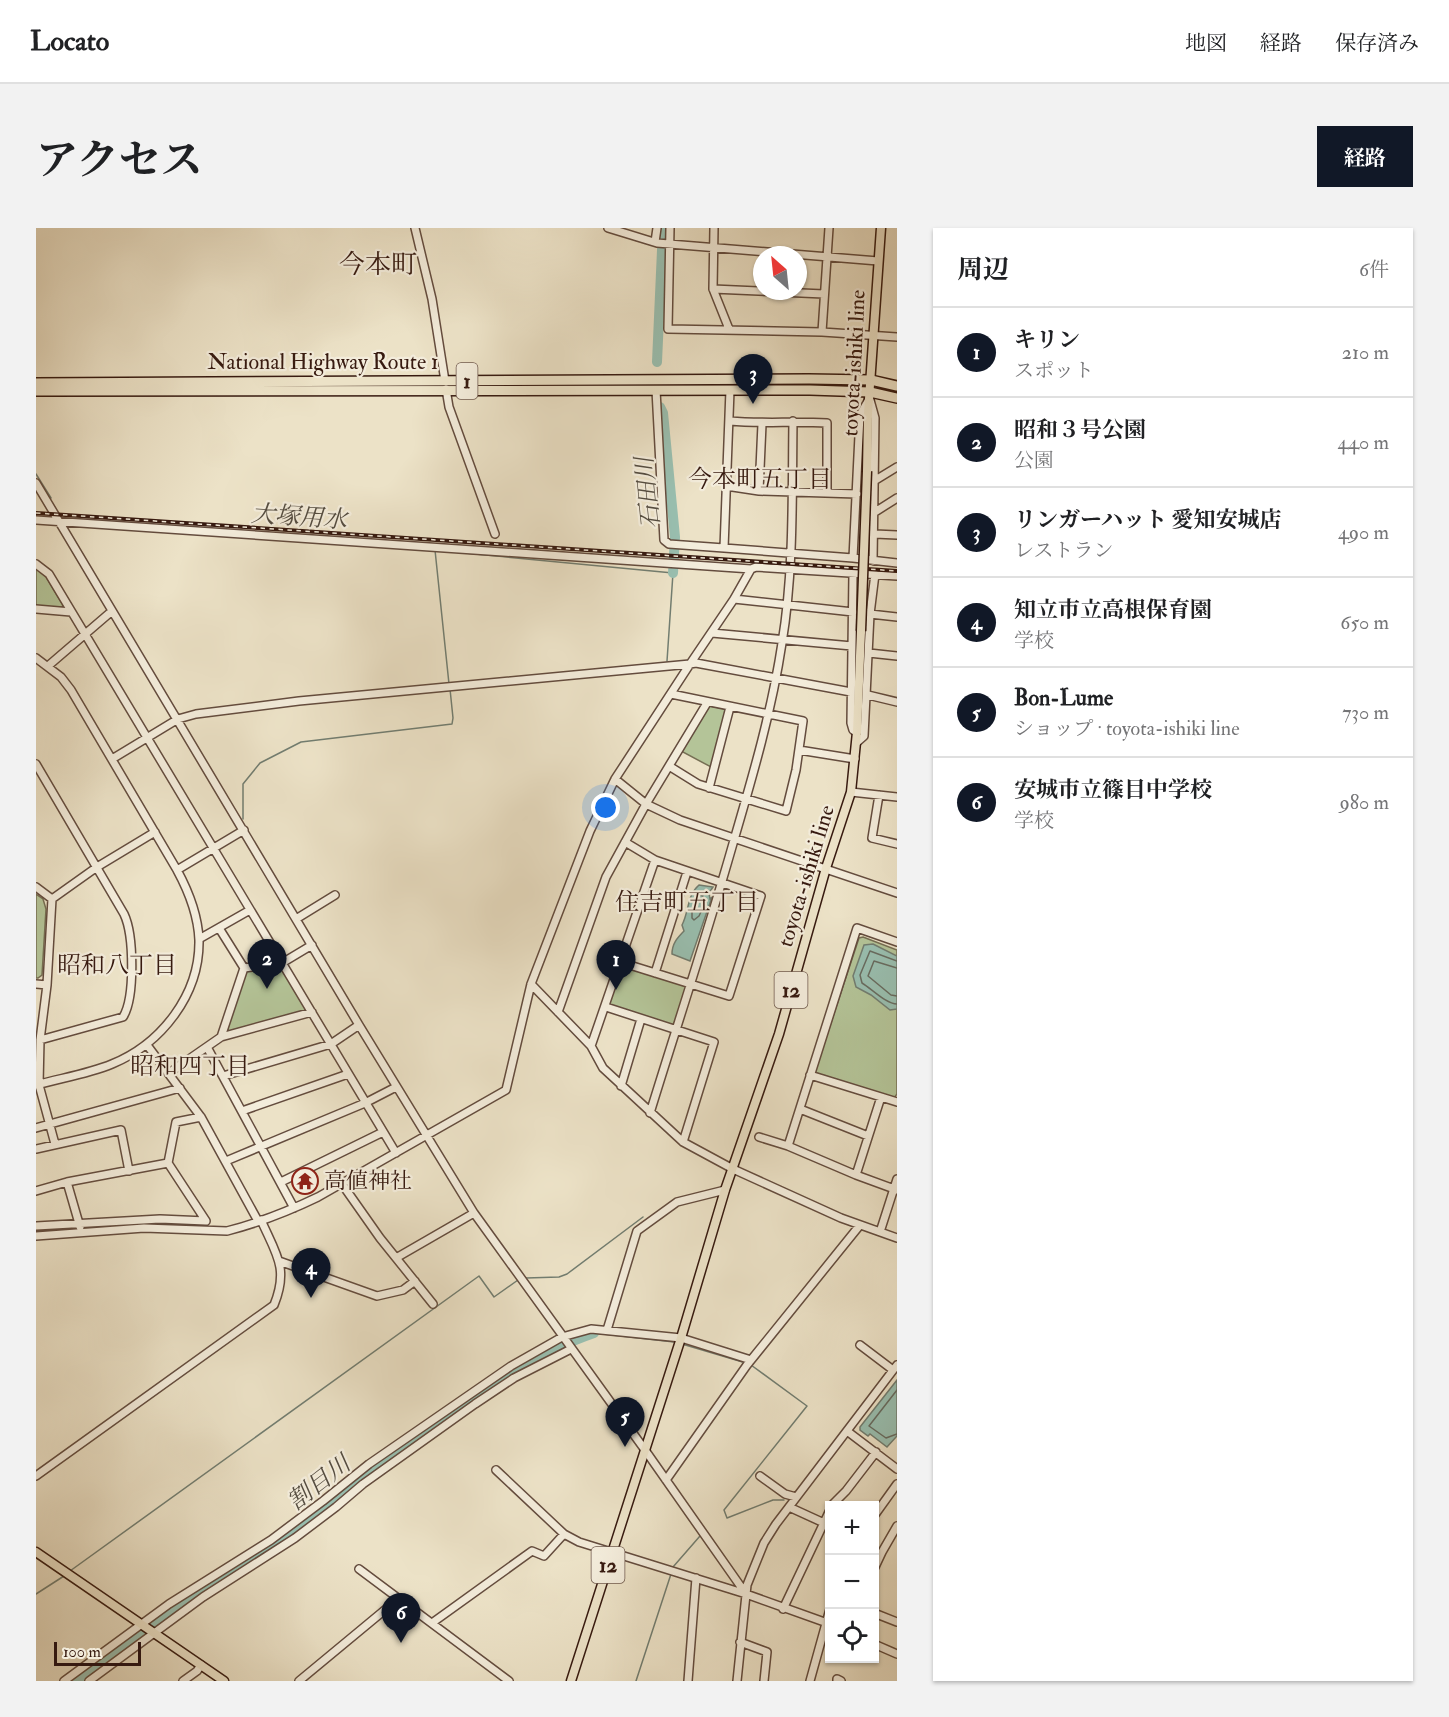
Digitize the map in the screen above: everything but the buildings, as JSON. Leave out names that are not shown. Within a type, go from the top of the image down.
[{"type":"highway","name":"National Highway Route 1","points":[[36,391],[871,380],[897,386]]},
{"type":"highway","name":"National Highway Route 1","points":[[36,383],[810,390],[897,398]]},
{"type":"main road","name":"toyota-ishiki line","points":[[571,1681],[725,1190],[779,1034],[826,867],[851,792],[857,732],[870,396],[881,228]]},
{"type":"main road","points":[[36,1552],[224,1681]]},
{"type":"street","points":[[415,228],[432,299],[449,407],[495,534]]},
{"type":"street","points":[[608,228],[668,244],[753,251]]},
{"type":"street","points":[[656,242],[657,228]]},
{"type":"street","points":[[670,228],[668,329],[822,332],[897,337]]},
{"type":"street","points":[[714,228],[713,289],[729,329]]},
{"type":"street","points":[[822,332],[829,228]]},
{"type":"street","points":[[807,256],[878,261]]},
{"type":"street","points":[[713,289],[753,291]]},
{"type":"street","points":[[807,293],[825,294]]},
{"type":"street","points":[[656,390],[664,540],[669,544],[897,563]]},
{"type":"street","points":[[724,548],[730,390]]},
{"type":"street","points":[[870,396],[875,418],[873,561]]},
{"type":"street","points":[[853,558],[860,416],[870,396]]},
{"type":"street","points":[[650,1113],[723,882],[769,714],[783,640],[789,570],[793,421]]},
{"type":"street","points":[[730,422],[827,423],[827,493]]},
{"type":"street","points":[[759,491],[762,424]]},
{"type":"street","points":[[874,481],[897,467]]},
{"type":"street","points":[[36,483],[396,1087],[474,1213],[746,1594]]},
{"type":"street","points":[[726,486],[759,491],[857,494]]},
{"type":"street","points":[[875,512],[897,498]]},
{"type":"street","points":[[36,519],[751,569],[897,576]]},
{"type":"street","points":[[875,534],[897,535]]},
{"type":"street","points":[[36,564],[49,574],[396,1153]]},
{"type":"street","points":[[36,1236],[144,1228],[227,1231],[259,1221],[294,1208],[342,1184],[506,1089],[531,984],[590,831],[615,779],[712,633],[751,569]]},
{"type":"street","points":[[853,573],[851,723],[853,730],[857,732]]},
{"type":"street","points":[[856,743],[864,736],[874,574]]},
{"type":"street","points":[[734,599],[853,612]]},
{"type":"street","points":[[36,609],[71,612]]},
{"type":"street","points":[[48,666],[112,611]]},
{"type":"street","points":[[870,614],[897,617]]},
{"type":"street","points":[[712,633],[852,646]]},
{"type":"street","points":[[869,653],[897,656]]},
{"type":"street","points":[[36,658],[61,677],[71,690],[155,832],[190,895],[199,939],[195,971],[189,988],[166,1027],[147,1045],[110,1065],[37,1085]]},
{"type":"street","points":[[112,759],[178,720],[196,714],[299,701],[696,663],[851,692]]},
{"type":"street","points":[[669,766],[698,784],[786,811],[803,721],[671,694]]},
{"type":"street","points":[[868,696],[897,702]]},
{"type":"street","points":[[558,1012],[606,877],[646,804],[707,703]]},
{"type":"street","points":[[709,788],[730,707]]},
{"type":"street","points":[[799,750],[855,759]]},
{"type":"street","points":[[36,764],[129,926],[132,952],[126,1012],[123,1017],[116,1021],[40,1040]]},
{"type":"street","points":[[615,779],[646,804],[672,817],[897,892]]},
{"type":"street","points":[[851,792],[897,797]]},
{"type":"street","points":[[879,795],[872,838],[897,844]]},
{"type":"street","points":[[177,870],[244,830]]},
{"type":"street","points":[[52,899],[97,867],[155,832]]},
{"type":"street","points":[[620,962],[729,996],[760,896],[655,860],[625,842]]},
{"type":"street","points":[[591,1046],[655,860]]},
{"type":"street","points":[[655,973],[687,872]]},
{"type":"street","points":[[36,887],[52,899]]},
{"type":"street","points":[[296,919],[335,895]]},
{"type":"street","points":[[52,899],[47,985],[37,1085],[55,1144]]},
{"type":"street","points":[[199,939],[250,910]]},
{"type":"street","points":[[219,928],[244,968]]},
{"type":"street","points":[[788,1146],[857,928],[897,942]]},
{"type":"street","points":[[244,968],[282,963],[312,945]]},
{"type":"street","points":[[221,1037],[244,968]]},
{"type":"street","points":[[36,984],[47,985]]},
{"type":"street","points":[[531,984],[591,1046],[603,1068],[683,1142],[733,1169],[811,1204],[897,1238]]},
{"type":"street","points":[[606,1007],[714,1042],[683,1142]]},
{"type":"street","points":[[169,1073],[221,1037],[312,1012]]},
{"type":"street","points":[[621,1086],[641,1019]]},
{"type":"street","points":[[223,1076],[331,1044],[359,1025]]},
{"type":"street","points":[[36,1476],[274,1305],[281,1287],[279,1261],[226,1161],[201,1117],[147,1045]]},
{"type":"street","points":[[207,1047],[294,1208]]},
{"type":"street","points":[[242,1111],[348,1074]]},
{"type":"street","points":[[810,1074],[897,1102]]},
{"type":"street","points":[[226,1161],[365,1103],[396,1087]]},
{"type":"street","points":[[36,1128],[180,1088]]},
{"type":"street","points":[[856,1175],[881,1097]]},
{"type":"street","points":[[800,1109],[868,1136]]},
{"type":"street","points":[[36,1226],[160,1219],[206,1221],[168,1163],[176,1122],[201,1117]]},
{"type":"street","points":[[36,1149],[121,1130],[129,1171]]},
{"type":"street","points":[[281,1182],[383,1132]]},
{"type":"street","points":[[759,1137],[788,1146],[895,1189]]},
{"type":"street","points":[[36,1181],[37,1190],[168,1163]]},
{"type":"street","points":[[880,1232],[897,1179]]},
{"type":"street","points":[[67,1182],[81,1233]]},
{"type":"street","points":[[342,1184],[433,1304]]},
{"type":"street","points":[[607,1330],[637,1231],[677,1202],[725,1190]]},
{"type":"street","points":[[396,1258],[474,1213]]},
{"type":"street","points":[[666,1480],[749,1362],[860,1225]]},
{"type":"street","points":[[279,1261],[377,1296],[404,1290],[415,1281]]},
{"type":"street","points":[[64,1681],[169,1604],[271,1540],[369,1464],[511,1366],[562,1337],[591,1329],[607,1330],[679,1342],[749,1362]]},
{"type":"street","points":[[737,1681],[746,1594],[764,1543],[895,1367],[860,1345]]},
{"type":"street","points":[[89,1681],[202,1597],[296,1538],[363,1484],[475,1404],[514,1378],[570,1347]]},
{"type":"street","points":[[847,1431],[897,1468]]},
{"type":"street","points":[[834,1501],[846,1491],[876,1452]]},
{"type":"street","points":[[496,1470],[564,1533],[579,1542],[746,1594],[825,1622]]},
{"type":"street","points":[[760,1476],[784,1494],[796,1497]]},
{"type":"street","points":[[879,1509],[897,1484]]},
{"type":"street","points":[[783,1609],[824,1523],[789,1507]]},
{"type":"street","points":[[879,1562],[894,1539],[897,1526]]},
{"type":"street","points":[[432,1623],[532,1551],[544,1556],[564,1533]]},
{"type":"street","points":[[359,1569],[506,1680]]},
{"type":"street","points":[[688,1681],[696,1578]]},
{"type":"street","points":[[299,1681],[398,1599]]},
{"type":"street","points":[[879,1615],[895,1621],[897,1613]]},
{"type":"street","points":[[810,1681],[825,1630]]},
{"type":"street","points":[[740,1642],[767,1652],[764,1681]]},
{"type":"street","points":[[879,1646],[897,1654]]},
{"type":"street","points":[[183,1681],[197,1671],[201,1665]]},
{"type":"shaded area","points":[[36,567],[45,575],[63,605],[61,609],[36,606]]},
{"type":"shaded area","points":[[707,707],[726,711],[711,767],[681,751]]},
{"type":"shaded area","points":[[36,894],[43,899],[46,909],[42,975],[38,978],[36,978]]},
{"type":"shaded area","points":[[863,937],[897,950],[897,1094],[894,1098],[815,1071],[859,938]]},
{"type":"shaded area","points":[[622,965],[685,986],[687,989],[675,1025],[610,1005]]},
{"type":"shaded area","points":[[280,967],[306,1007],[304,1011],[229,1032],[226,1028],[244,972]]},
{"type":"water","points":[[699,885],[713,887],[709,893],[710,899],[712,897],[690,961],[672,954],[672,950],[675,941],[684,931],[682,925],[690,899]]},
{"type":"water","points":[[873,944],[897,956],[897,1009],[890,1010],[856,987],[853,976],[864,945]]},
{"type":"water","points":[[897,1380],[897,1436],[887,1447],[870,1434],[868,1436],[860,1430],[860,1427]]},
{"type":"waterway","name":"石田川","points":[[657,362],[663,228]]},
{"type":"waterway","name":"石田川","points":[[660,407],[663,413],[675,537],[673,573]]},
{"type":"waterway","name":"大塚用水","points":[[36,474],[51,498]]},
{"type":"waterway","points":[[435,550],[449,684]]},
{"type":"waterway","points":[[454,552],[673,573],[667,661]]},
{"type":"waterway","points":[[243,819],[243,784],[260,763],[301,742],[452,724],[450,689]]},
{"type":"waterway","points":[[526,1278],[559,1277],[567,1274],[643,1217]]},
{"type":"waterway","points":[[70,1571],[479,1276],[494,1297],[518,1280]]},
{"type":"waterway","points":[[594,1333],[674,1342]]},
{"type":"waterway","name":"割目川","points":[[78,1681],[215,1580],[308,1520],[380,1463],[483,1390],[537,1358],[594,1333]]},
{"type":"waterway","points":[[682,1344],[746,1363]]},
{"type":"waterway","points":[[751,1365],[807,1406],[724,1510],[727,1518],[773,1500],[784,1500]]},
{"type":"waterway","points":[[673,1567],[700,1536]]},
{"type":"waterway","points":[[636,1681],[671,1574]]},
{"type":"waterway","points":[[36,1594],[64,1576]]},
{"type":"railway","points":[[36,513],[897,571]]},
{"type":"place","name":"リンガーハット 愛知安城店","points":[[753,404]]},
{"type":"place","name":"昭和３号公園","points":[[267,989]]},
{"type":"place","name":"キリン","points":[[616,990]]},
{"type":"place","name":"高値神社","points":[[305,1181]]},
{"type":"place","name":"知立市立高根保育園","points":[[311,1298]]},
{"type":"place","name":"Bon-Lume","points":[[625,1447]]},
{"type":"place","name":"安城市立篠目中学校","points":[[401,1643]]},
{"type":"district","name":"今本町","points":[[378,265]]},
{"type":"district","name":"今本町五丁目","points":[[760,479]]},
{"type":"district","name":"住吉町五丁目","points":[[687,902]]},
{"type":"district","name":"昭和八丁目","points":[[117,965]]},
{"type":"district","name":"昭和四丁目","points":[[190,1066]]}]
